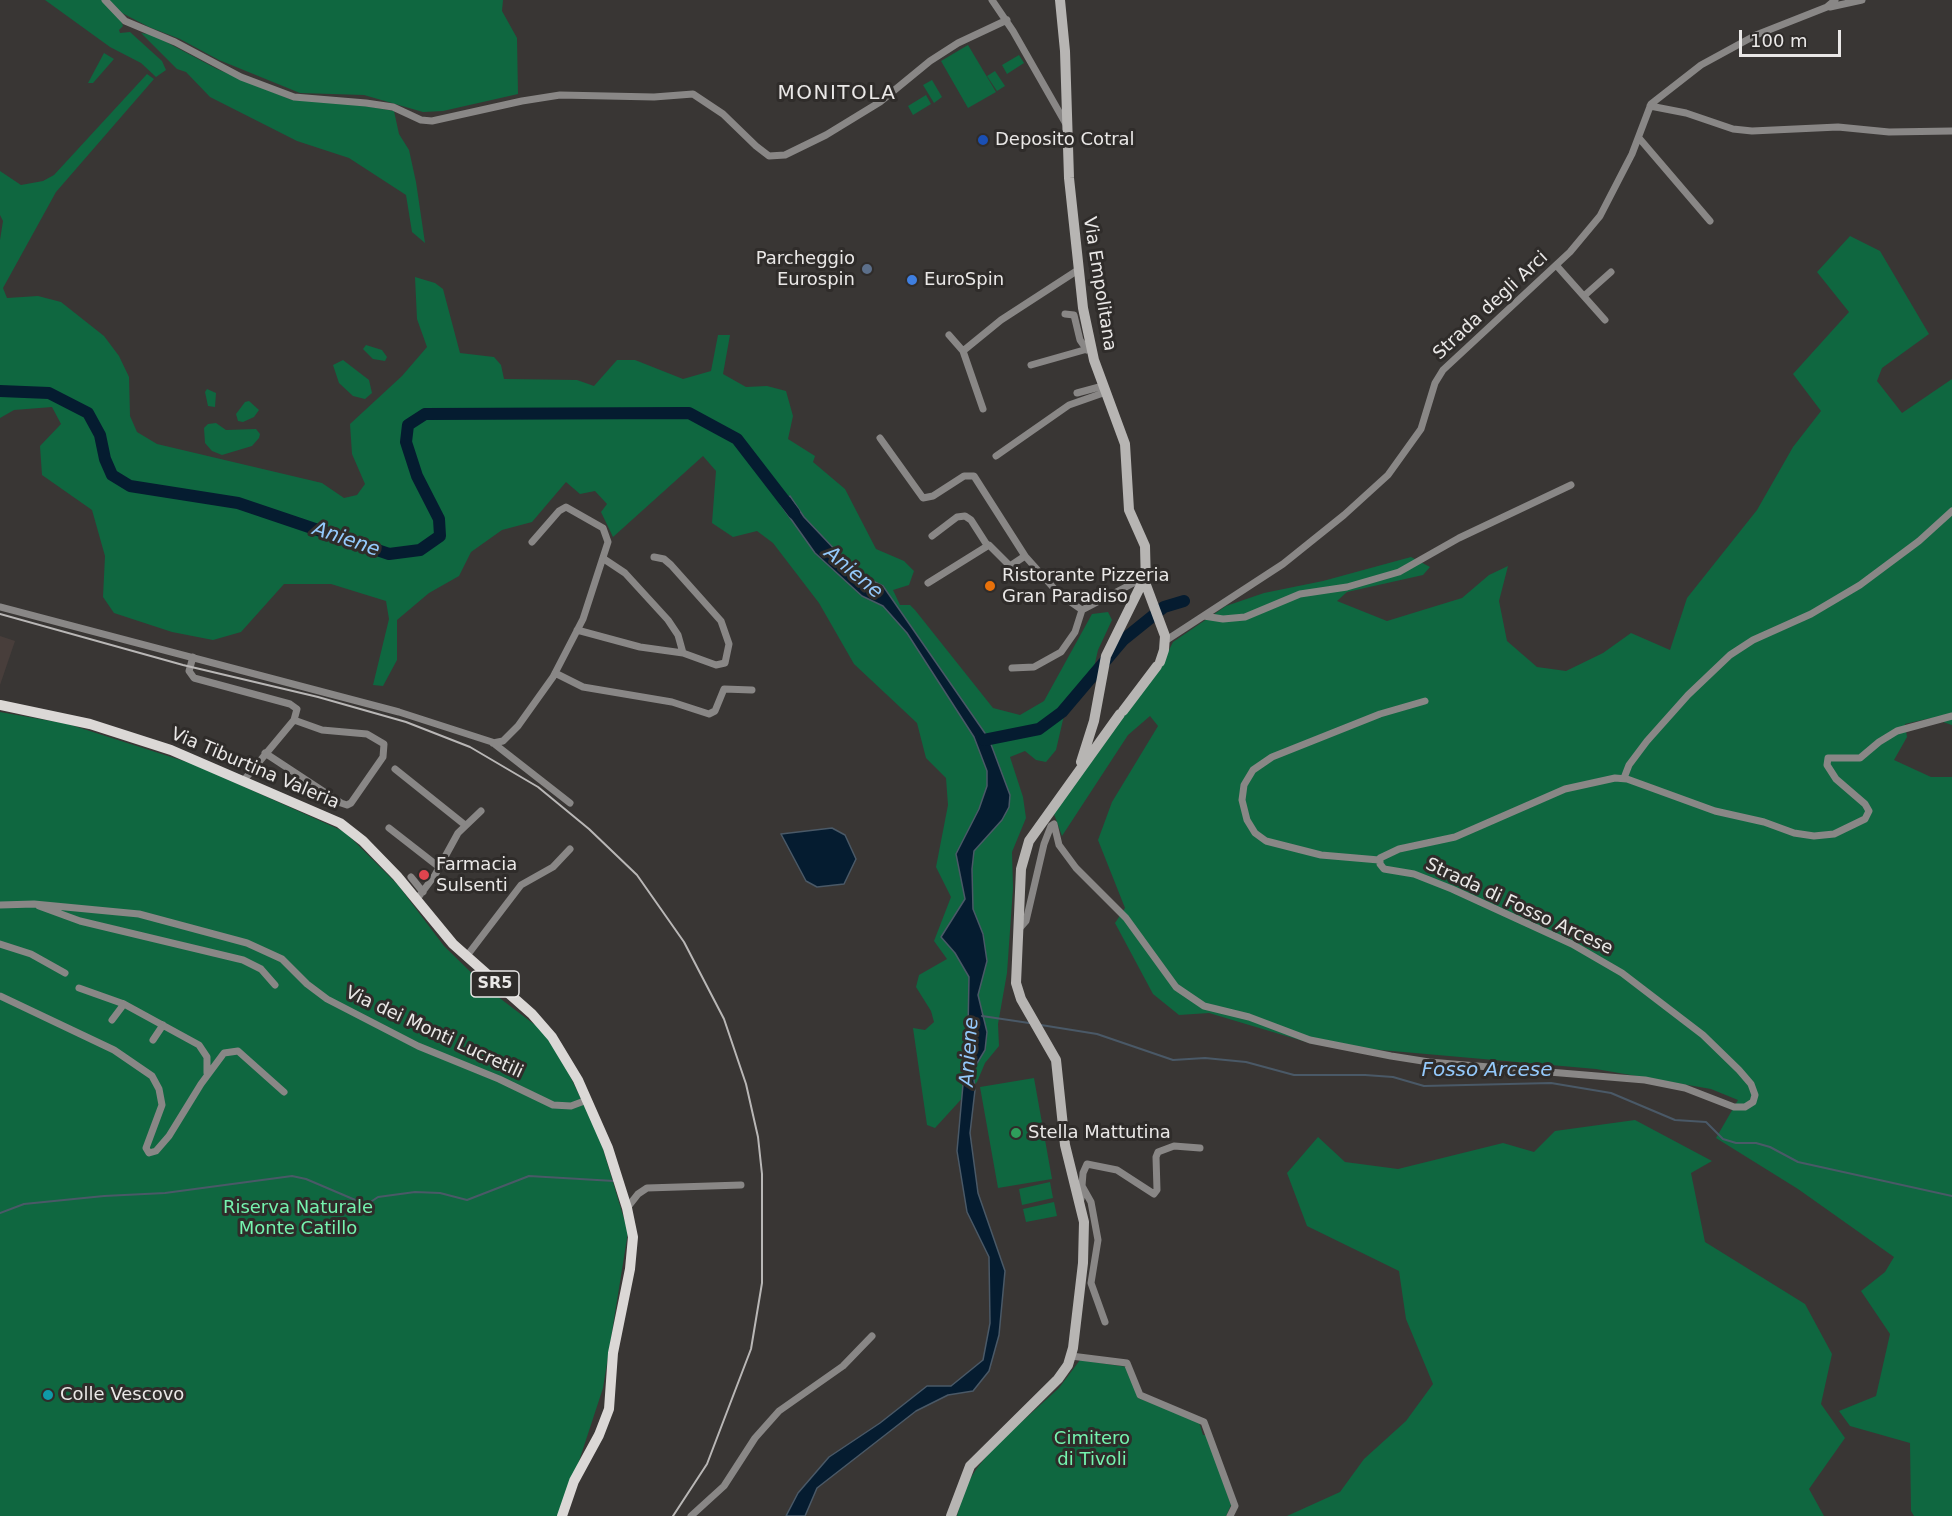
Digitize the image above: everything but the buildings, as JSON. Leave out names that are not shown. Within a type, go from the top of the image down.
[{"type":"main road","name":"Via Empolitana","points":[[1060,0],[1071,204],[1089,349],[1125,444],[1129,510],[1146,551],[1145,577],[1165,637]]},
{"type":"main road","points":[[1077,773],[1094,721],[1106,656],[1145,577]]},
{"type":"main road","points":[[1132,602],[1141,598],[1151,599]]},
{"type":"main road","points":[[951,1516],[970,1466],[1058,1379],[1071,1356],[1084,1252],[1080,1202],[1066,1150],[1056,1059],[1021,999],[1016,983],[1014,966],[1025,849],[1077,773],[1158,664],[1165,637]]},
{"type":"main road","name":"Via Tiburtina Valeria","points":[[0,705],[116,732],[171,750],[345,826],[420,896],[466,957],[546,1029],[562,1052],[588,1100],[610,1154],[627,1208],[632,1250],[614,1348],[609,1409],[574,1481],[562,1516]]},
{"type":"main road","points":[[1094,721],[1099,730],[1108,730]]},
{"type":"street","points":[[105,0],[120,18],[133,25],[175,42],[241,77],[294,97],[366,102],[393,107],[421,120],[432,121],[560,95],[654,97],[693,94],[723,114],[756,146],[770,156],[785,155],[826,135],[880,102],[939,55],[1007,20]]},
{"type":"street","points":[[992,0],[1007,20],[1067,126]]},
{"type":"street","points":[[1827,7],[1835,0]]},
{"type":"street","points":[[1650,106],[1694,70],[1764,32],[1827,7],[1862,0]]},
{"type":"street","points":[[1650,106],[1752,131],[1843,127],[1889,132],[1952,131]]},
{"type":"street","name":"Strada degli Arci","points":[[1165,637],[1204,616],[1288,560],[1385,478],[1421,429],[1435,383],[1443,370],[1556,265],[1587,233],[1607,205],[1639,138],[1650,106]]},
{"type":"street","points":[[1639,138],[1710,221]]},
{"type":"street","points":[[1556,265],[1605,320]]},
{"type":"street","points":[[963,351],[1001,320],[1078,270]]},
{"type":"street","points":[[1584,296],[1611,272]]},
{"type":"street","points":[[1031,365],[1089,349],[1080,340],[1074,315],[1065,314]]},
{"type":"street","points":[[949,335],[963,351],[983,409]]},
{"type":"street","points":[[1077,393],[1105,389]]},
{"type":"street","points":[[996,456],[1065,408],[1105,389]]},
{"type":"street","points":[[880,438],[923,498],[933,496],[964,476],[974,476],[1025,556],[1059,594],[1082,610]]},
{"type":"street","points":[[1204,616],[1227,619],[1245,617],[1295,596],[1342,588],[1399,572],[1452,542],[1571,484]]},
{"type":"street","points":[[0,607],[399,712],[492,742],[502,742],[518,726],[555,673],[577,630],[608,544],[605,531],[568,507],[560,509],[532,542]]},
{"type":"street","points":[[1624,778],[1629,765],[1647,741],[1688,695],[1730,655],[1753,640],[1811,614],[1860,585],[1919,541],[1952,511]]},
{"type":"street","points":[[932,536],[957,517],[965,516],[971,520],[987,545],[992,546],[1010,566],[1025,556]]},
{"type":"street","points":[[928,583],[987,545]]},
{"type":"street","points":[[577,630],[640,647],[683,653],[721,665],[729,653],[727,634],[721,621],[667,561],[654,557]]},
{"type":"street","points":[[604,559],[625,573],[668,620],[678,635],[683,653]]},
{"type":"street","points":[[1012,668],[1037,666],[1061,652],[1072,637],[1082,610],[1145,577]]},
{"type":"street","points":[[193,657],[189,671],[192,677],[290,704],[297,710],[294,720],[244,780]]},
{"type":"street","points":[[555,673],[583,687],[662,700],[709,714],[716,710],[724,689],[752,690]]},
{"type":"street","name":"Strada di Fosso Arcese","points":[[1379,860],[1321,855],[1266,841],[1256,833],[1247,820],[1242,800],[1244,785],[1251,771],[1272,757],[1372,717],[1425,701]]},
{"type":"street","name":"Strada di Fosso Arcese","points":[[1379,860],[1383,854],[1394,850],[1459,836],[1565,789],[1604,779],[1624,778],[1727,814],[1803,834],[1830,834],[1865,819],[1869,811],[1865,804],[1836,779],[1827,765],[1828,758],[1860,758],[1897,731],[1952,716]]},
{"type":"street","points":[[265,753],[341,803],[347,805],[351,803],[384,754],[384,744],[367,734],[322,730],[294,720]]},
{"type":"street","points":[[492,742],[570,803]]},
{"type":"street","points":[[395,769],[465,825]]},
{"type":"street","points":[[420,896],[453,841],[465,825],[481,811]]},
{"type":"street","name":"Strada di Fosso Arcese","points":[[1019,929],[1026,921],[1044,844],[1050,826],[1054,824],[1060,848],[1081,874],[1126,918],[1176,987],[1204,1006],[1249,1017],[1310,1040],[1412,1060],[1639,1079],[1692,1090],[1737,1107],[1745,1107],[1753,1102],[1752,1087],[1736,1066],[1699,1032],[1614,967],[1572,944],[1452,889],[1414,874],[1384,869],[1379,860]]},
{"type":"street","points":[[389,828],[439,867]]},
{"type":"street","points":[[466,957],[520,885],[553,867],[570,849]]},
{"type":"street","points":[[411,877],[420,896]]},
{"type":"street","points":[[34,904],[80,921],[243,960],[261,969],[275,986]]},
{"type":"street","name":"Via dei Monti Lucretili","points":[[0,905],[34,904],[111,910],[158,917],[257,946],[282,959],[322,996],[418,1046],[499,1078],[553,1106],[567,1107],[588,1100]]},
{"type":"street","points":[[0,944],[31,954],[65,973]]},
{"type":"street","points":[[79,988],[124,1004],[203,1049],[207,1057],[206,1076]]},
{"type":"street","points":[[0,996],[114,1050],[152,1076],[159,1089],[162,1105],[146,1148],[148,1153],[156,1151],[169,1136],[206,1076],[224,1053],[238,1051],[284,1092]]},
{"type":"street","points":[[112,1020],[124,1004]]},
{"type":"street","points":[[153,1040],[163,1025]]},
{"type":"street","points":[[1080,1202],[1085,1166],[1092,1164],[1117,1170],[1149,1194],[1155,1194],[1158,1152],[1174,1146],[1200,1148]]},
{"type":"street","points":[[627,1208],[638,1194],[651,1187],[741,1185]]},
{"type":"street","points":[[1082,1186],[1090,1202],[1098,1240],[1090,1283],[1105,1322]]},
{"type":"street","points":[[691,1516],[724,1486],[755,1438],[779,1411],[843,1366],[872,1336]]},
{"type":"street","points":[[1071,1356],[1127,1364],[1140,1395],[1204,1422],[1235,1506],[1230,1516]]},
{"type":"shaded area","points":[[0,636],[15,641],[0,685]]},
{"type":"green space","points":[[45,0],[103,0],[121,21],[123,26],[119,30],[120,33],[130,32],[162,61],[166,70],[156,77],[141,63],[110,47]]},
{"type":"green space","points":[[109,0],[503,0],[502,11],[517,38],[518,94],[443,111],[423,112],[364,95],[300,93],[219,60],[180,39],[149,27],[122,13]]},
{"type":"green space","points":[[141,33],[153,35],[217,69],[292,100],[343,102],[394,111],[399,134],[409,150],[425,243],[412,232],[406,195],[349,158],[297,141],[210,97],[186,72],[177,69]]},
{"type":"green space","points":[[968,45],[996,92],[968,108],[941,61]]},
{"type":"green space","points":[[104,53],[114,59],[93,83],[88,83]]},
{"type":"green space","points":[[1019,55],[1024,63],[1007,74],[1002,65]]},
{"type":"green space","points":[[995,71],[1005,86],[997,91],[987,76]]},
{"type":"green space","points":[[147,74],[154,79],[56,192],[3,288],[7,298],[38,296],[61,302],[104,336],[119,356],[129,377],[130,416],[137,432],[157,444],[322,483],[344,498],[357,495],[365,484],[352,454],[350,424],[402,376],[427,347],[417,319],[415,277],[435,283],[443,289],[460,353],[494,357],[501,365],[504,379],[577,380],[594,386],[617,360],[635,360],[683,379],[711,371],[718,335],[730,335],[723,374],[746,387],[767,386],[786,391],[793,416],[788,439],[815,456],[813,462],[845,489],[876,549],[904,561],[914,571],[909,585],[893,590],[900,605],[910,605],[915,610],[993,708],[1020,715],[1044,701],[1092,614],[1108,612],[1112,620],[1098,650],[1092,676],[1065,711],[1056,750],[1046,762],[1036,760],[1025,751],[1010,757],[1023,797],[1026,818],[1012,852],[1013,888],[1007,973],[998,1024],[999,1046],[985,1063],[977,1082],[935,1128],[927,1125],[913,1028],[925,1030],[934,1022],[931,1011],[916,987],[919,975],[947,959],[934,941],[951,897],[936,867],[948,805],[946,778],[926,758],[917,723],[854,664],[819,603],[773,543],[757,531],[733,537],[712,523],[716,471],[703,456],[613,537],[601,512],[607,504],[595,491],[580,494],[566,482],[532,522],[502,530],[471,552],[459,576],[429,593],[397,620],[397,660],[383,686],[373,685],[389,619],[386,601],[331,584],[284,584],[241,632],[213,640],[172,632],[114,613],[103,597],[105,556],[92,510],[42,475],[40,446],[61,424],[52,407],[14,410],[0,418],[0,240],[3,221],[0,215],[0,171],[21,185],[43,181],[54,175]]},
{"type":"green space","points":[[932,80],[942,97],[934,103],[923,85]]},
{"type":"green space","points":[[926,95],[931,104],[913,115],[908,106]]},
{"type":"green space","points":[[1850,236],[1880,251],[1929,334],[1882,368],[1877,381],[1902,413],[1952,379],[1952,725],[1931,718],[1905,724],[1907,737],[1894,760],[1931,777],[1952,777],[1952,1516],[1914,1516],[1911,1511],[1910,1443],[1850,1426],[1839,1411],[1876,1396],[1890,1334],[1861,1291],[1885,1272],[1894,1257],[1798,1189],[1716,1138],[1738,1100],[1711,1089],[1596,1069],[1313,1044],[1209,1013],[1179,1015],[1153,994],[1115,923],[1125,908],[1098,840],[1112,802],[1158,726],[1150,716],[1128,735],[1062,836],[1054,814],[1164,660],[1173,642],[1226,606],[1264,593],[1323,581],[1411,557],[1430,567],[1423,575],[1347,592],[1337,601],[1387,621],[1462,598],[1489,575],[1508,566],[1499,601],[1507,641],[1537,667],[1566,671],[1603,653],[1631,633],[1670,650],[1687,598],[1757,510],[1793,447],[1821,411],[1793,374],[1849,312],[1817,272]]},
{"type":"green space","points":[[366,345],[382,350],[387,357],[385,361],[373,359],[363,349]]},
{"type":"green space","points":[[343,360],[369,380],[372,393],[365,399],[353,396],[339,383],[333,365]]},
{"type":"green space","points":[[207,389],[216,393],[215,407],[208,406],[205,392]]},
{"type":"green space","points":[[249,401],[259,410],[254,417],[243,422],[238,421],[236,414],[245,402]]},
{"type":"green space","points":[[216,423],[226,430],[256,429],[260,434],[259,438],[252,446],[222,455],[212,451],[205,443],[204,428],[208,424]]},
{"type":"green space","name":"Riserva Naturale Monte Catillo","points":[[0,712],[68,724],[193,764],[345,832],[398,885],[444,946],[489,990],[543,1031],[568,1072],[599,1136],[628,1232],[603,1388],[561,1516],[0,1516]]},
{"type":"green space","name":"Stella Mattutina","points":[[1034,1078],[1052,1179],[998,1188],[980,1087]]},
{"type":"green space","points":[[1635,1120],[1712,1161],[1691,1173],[1705,1242],[1805,1304],[1832,1354],[1821,1404],[1845,1438],[1809,1489],[1824,1516],[1287,1516],[1340,1492],[1364,1459],[1406,1421],[1433,1384],[1406,1319],[1399,1271],[1307,1226],[1287,1173],[1318,1137],[1345,1162],[1398,1169],[1503,1143],[1534,1152],[1555,1131]]},
{"type":"green space","points":[[1050,1182],[1053,1198],[1022,1205],[1019,1189]]},
{"type":"green space","points":[[1054,1202],[1057,1216],[1026,1222],[1023,1209]]},
{"type":"green space","name":"Cimitero di Tivoli","points":[[1080,1360],[1127,1367],[1138,1398],[1199,1422],[1203,1435],[1207,1435],[1231,1505],[1226,1516],[957,1516],[965,1487],[977,1468],[994,1447],[1059,1388]]},
{"type":"water","name":"Aniene","points":[[790,496],[804,517],[857,573],[883,586],[989,739],[1010,795],[1009,807],[1002,820],[974,851],[972,869],[973,909],[983,934],[987,961],[978,995],[987,1032],[985,1050],[973,1070],[975,1090],[970,1133],[978,1193],[1005,1271],[999,1335],[989,1371],[973,1391],[948,1395],[916,1411],[817,1488],[805,1516],[786,1516],[798,1493],[829,1457],[880,1423],[927,1386],[951,1386],[983,1360],[990,1323],[989,1257],[967,1212],[957,1151],[968,1029],[969,977],[955,953],[941,937],[965,899],[956,854],[979,809],[987,786],[987,771],[974,737],[907,633],[883,606],[862,596],[815,553],[781,505]]},
{"type":"water","points":[[832,828],[845,835],[856,859],[844,884],[817,887],[806,881],[781,834]]},
{"type":"waterway","name":"Aniene","points":[[0,391],[49,393],[88,413],[100,435],[105,459],[112,475],[130,486],[238,503],[389,554],[420,550],[440,536],[439,519],[417,476],[406,442],[408,425],[425,414],[689,413],[737,439],[794,513]]},
{"type":"waterway","points":[[984,740],[1039,729],[1062,712],[1123,640],[1164,607],[1184,601]]},
{"type":"waterway","name":"Fosso Arcese","points":[[982,1016],[1029,1023]]},
{"type":"waterway","name":"Fosso Arcese","points":[[1041,1025],[1097,1034],[1173,1060],[1205,1058],[1246,1062],[1294,1075],[1393,1077],[1424,1086],[1551,1083],[1611,1093],[1675,1120],[1706,1122],[1723,1139],[1770,1147],[1798,1162],[1952,1196]]},
{"type":"waterway","points":[[0,1213],[24,1204],[165,1193],[292,1176],[306,1179],[360,1202],[369,1203],[378,1197],[415,1192],[440,1193],[467,1200],[529,1176],[614,1181]]},
{"type":"railway","points":[[0,614],[183,665],[318,697],[406,722],[470,747],[538,787],[589,829],[637,875],[684,942],[724,1019],[746,1084],[758,1137],[762,1174],[762,1283],[751,1349],[707,1464],[673,1516]]},
{"type":"place","name":"Deposito Cotral","points":[[983,140]]},
{"type":"place","name":"Parcheggio Eurospin","points":[[867,269]]},
{"type":"place","name":"EuroSpin","points":[[912,280]]},
{"type":"place","name":"Ristorante Pizzeria Gran Paradiso","points":[[990,586]]},
{"type":"place","name":"Farmacia Sulsenti","points":[[424,875]]},
{"type":"place","name":"Stella Mattutina","points":[[1016,1133]]},
{"type":"place","name":"Colle Vescovo","points":[[48,1395]]},
{"type":"district","name":"MONITOLA","points":[[837,94]]}]
